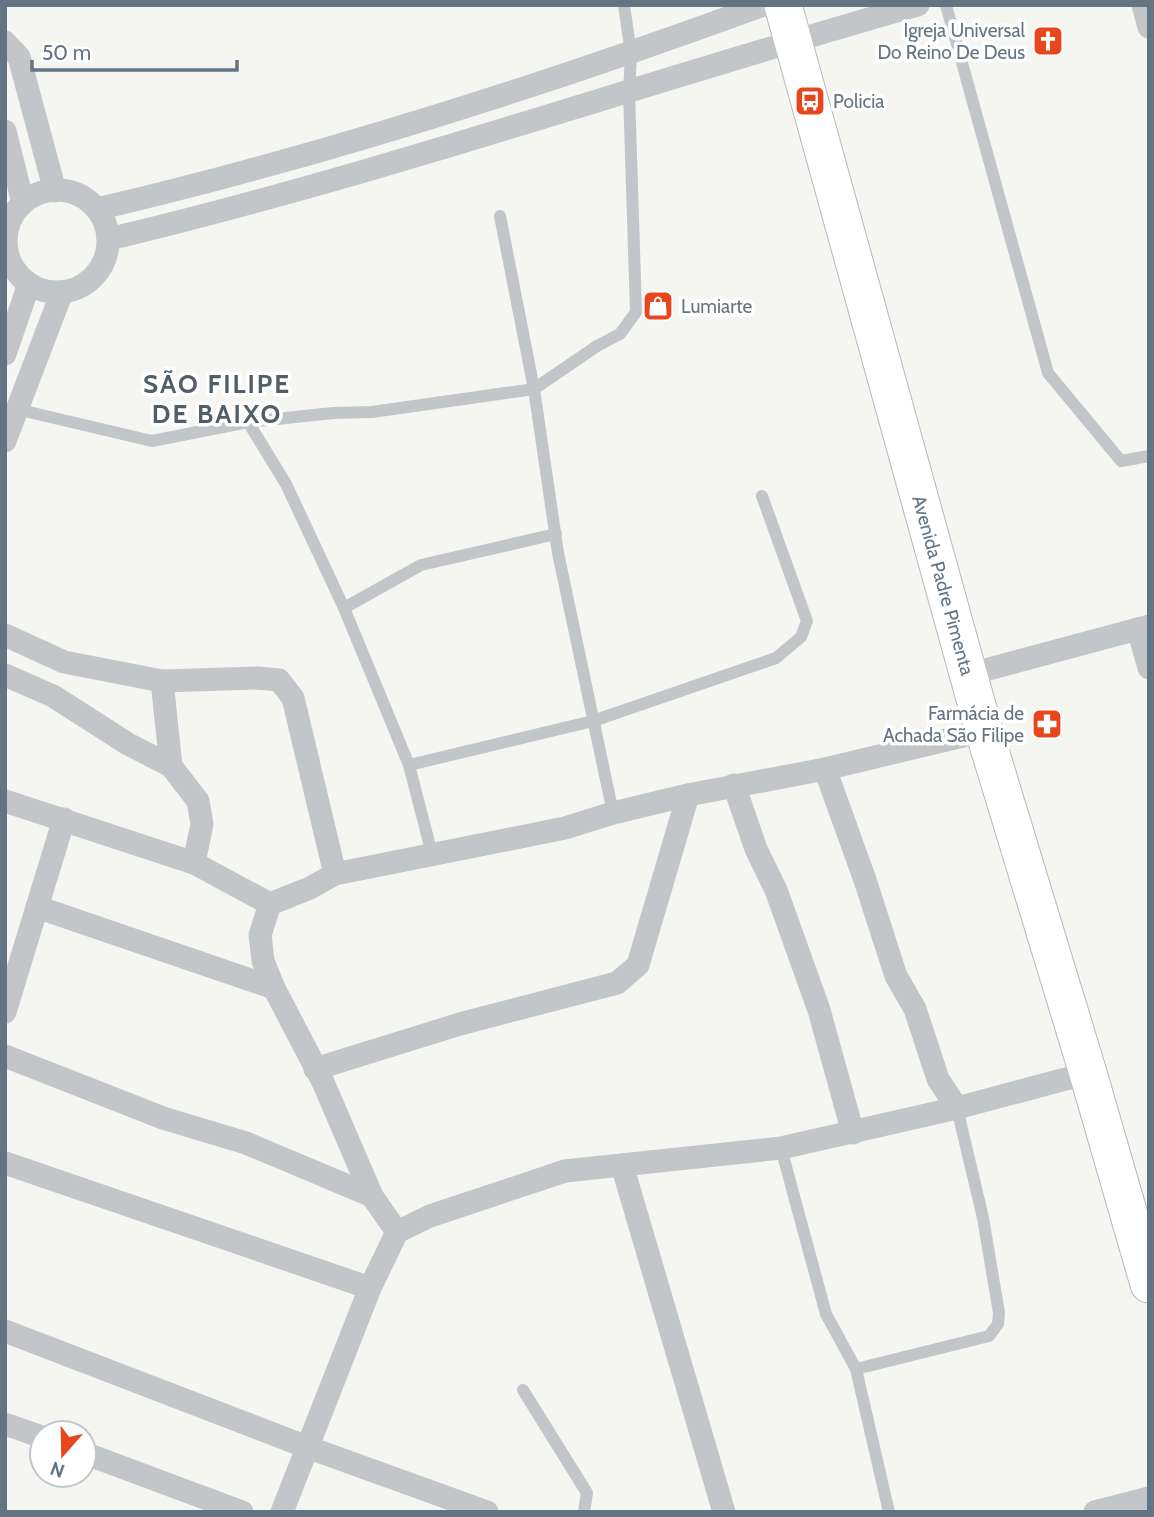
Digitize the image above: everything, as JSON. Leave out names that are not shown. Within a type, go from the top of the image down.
[{"type":"main road","name":"Avenida Padre Pimenta","points":[[783,5],[984,731],[1149,1284]]},
{"type":"street","points":[[97,209],[425,120],[631,54],[763,5]]},
{"type":"street","points":[[109,239],[218,212],[918,5]]},
{"type":"street","points":[[1143,5],[1149,27]]},
{"type":"street","points":[[5,42],[19,57],[55,191]]},
{"type":"street","points":[[5,131],[23,202]]},
{"type":"street","points":[[55,191],[69,191],[85,198],[97,209],[106,224],[109,239],[101,268],[90,280],[77,288],[62,292],[29,284],[10,261],[6,246],[10,222],[23,202],[36,194],[55,191]]},
{"type":"street","points":[[5,354],[29,284]]},
{"type":"street","points":[[5,441],[62,292]]},
{"type":"street","points":[[970,674],[1143,628],[1149,668]]},
{"type":"street","points":[[5,635],[64,662],[162,681],[258,678],[278,680],[293,698],[335,874]]},
{"type":"street","points":[[5,675],[53,696],[128,744],[171,766],[198,801],[202,824],[194,863]]},
{"type":"street","points":[[162,681],[171,766]]},
{"type":"street","points":[[270,904],[310,888],[335,874],[565,828],[688,795],[825,769],[984,731]]},
{"type":"street","points":[[825,769],[896,975],[915,1009],[938,1079],[957,1108]]},
{"type":"street","points":[[734,785],[756,849],[776,890],[819,1010],[853,1133]]},
{"type":"street","points":[[315,1069],[460,1024],[617,983],[638,965],[688,795]]},
{"type":"street","points":[[5,801],[194,863],[270,904]]},
{"type":"street","points":[[5,1012],[64,819]]},
{"type":"street","points":[[270,904],[260,935],[263,961],[274,988],[323,1082],[372,1196],[397,1232]]},
{"type":"street","points":[[37,907],[274,988]]},
{"type":"street","points":[[5,1056],[163,1118],[246,1143],[372,1196]]},
{"type":"street","points":[[282,1512],[370,1288],[397,1232],[430,1216],[565,1171],[781,1148],[957,1108],[1088,1073]]},
{"type":"street","points":[[5,1163],[370,1288]]},
{"type":"street","points":[[621,1165],[724,1512]]},
{"type":"street","points":[[5,1331],[307,1447],[487,1512]]},
{"type":"street","points":[[5,1424],[28,1432]]},
{"type":"street","points":[[98,1457],[242,1512]]},
{"type":"street","points":[[1095,1512],[1149,1498]]},
{"type":"lane","points":[[16,409],[152,441],[248,422],[333,412],[372,412],[534,389],[597,345],[620,334],[636,312],[629,92],[631,54],[624,5]]},
{"type":"lane","points":[[946,5],[1048,373],[1121,461],[1149,456]]},
{"type":"lane","points":[[500,216],[534,389],[556,534],[613,813]]},
{"type":"lane","points":[[248,422],[286,484],[344,608],[409,765],[432,854]]},
{"type":"lane","points":[[409,765],[593,721],[776,657],[801,637],[807,621],[762,496]]},
{"type":"lane","points":[[344,608],[421,565],[556,534]]},
{"type":"lane","points":[[856,1369],[989,1336],[998,1324],[999,1313],[983,1218],[957,1108]]},
{"type":"lane","points":[[781,1148],[826,1314],[856,1369],[889,1512]]},
{"type":"lane","points":[[523,1390],[586,1493],[584,1512]]},
{"type":"place","name":"Igreja Universal Do Reino De Deus","points":[[1048,41]]},
{"type":"place","name":"Policia","points":[[810,101]]},
{"type":"place","name":"Lumiarte","points":[[658,306]]},
{"type":"place","name":"Farmácia de Achada São Filipe","points":[[1047,724]]},
{"type":"district","name":"SÃO FILIPE DE BAIXO","points":[[217,399]]}]
